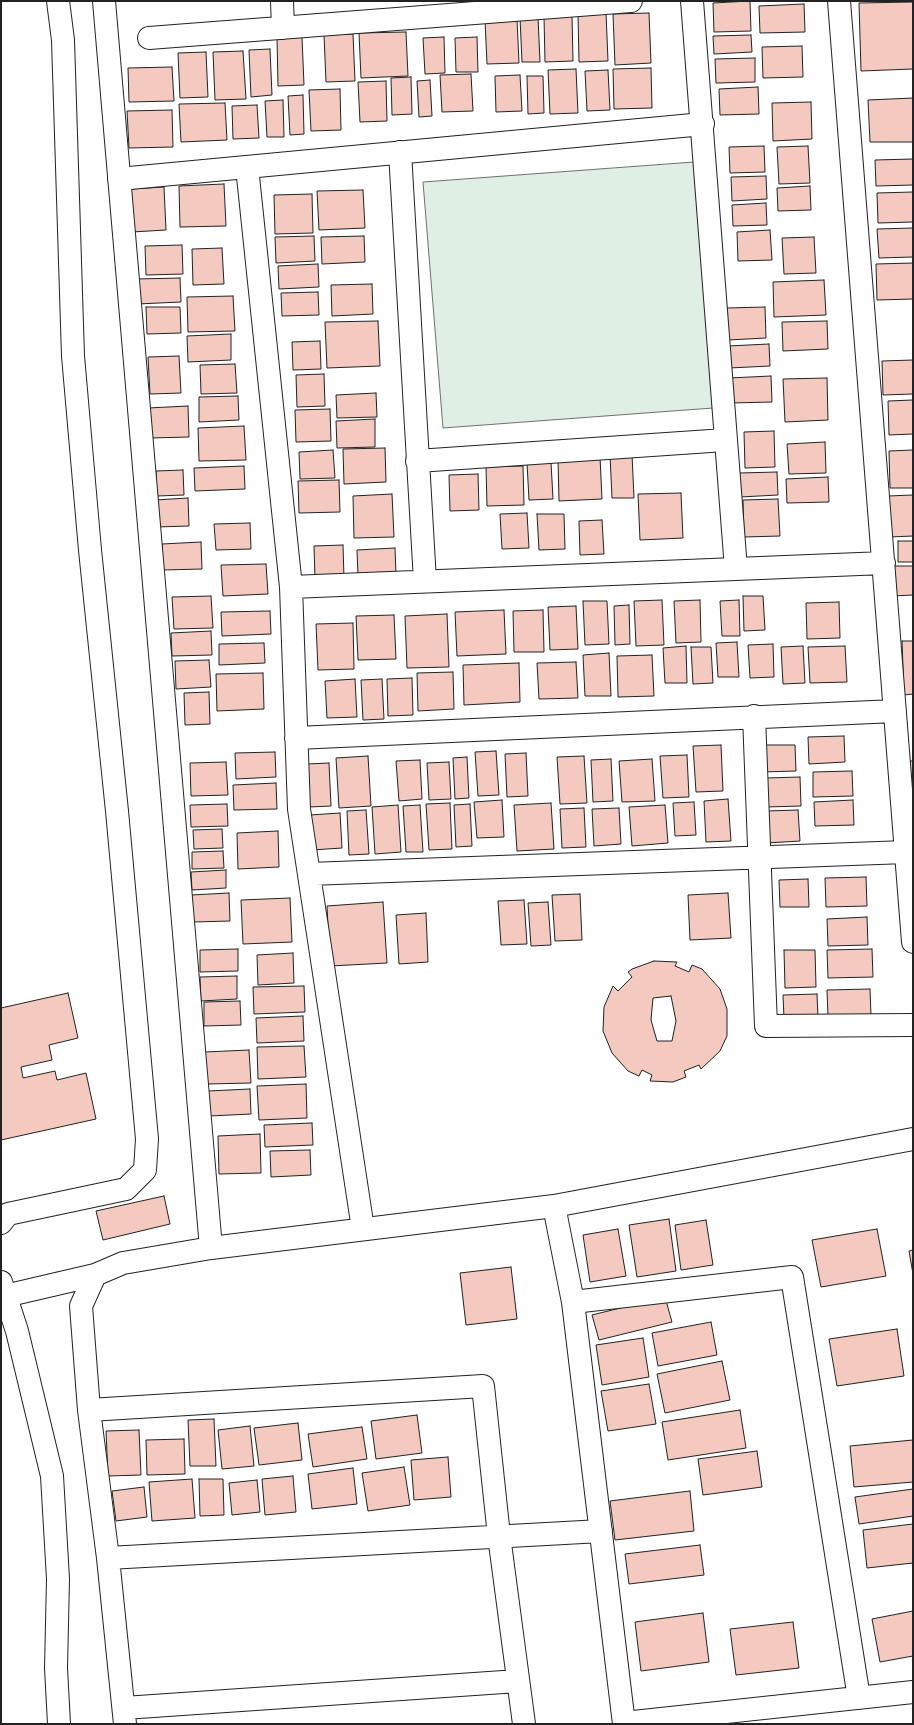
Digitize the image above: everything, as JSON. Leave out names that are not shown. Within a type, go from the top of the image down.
[{"type":"street","points":[[1,1222],[8,1214],[126,1189],[145,1170],[147,1139],[117,811],[90,550],[74,363],[63,40],[58,1]]},
{"type":"street","points":[[104,1],[211,1248]]},
{"type":"street","points":[[282,1],[283,28]]},
{"type":"street","points":[[149,38],[631,1]]},
{"type":"street","points":[[692,1],[703,124],[725,440],[736,569]]},
{"type":"street","points":[[839,1],[913,942]]},
{"type":"street","points":[[119,179],[703,124]]},
{"type":"street","points":[[400,152],[425,581]]},
{"type":"street","points":[[247,166],[291,587],[299,809],[363,1229]]},
{"type":"street","points":[[417,461],[725,440]]},
{"type":"street","points":[[291,587],[884,563]]},
{"type":"street","points":[[296,738],[895,710]]},
{"type":"street","points":[[754,716],[766,1026],[913,1025]]},
{"type":"street","points":[[309,874],[906,852]]},
{"type":"street","points":[[59,1724],[56,1668],[58,1579],[52,1476],[17,1331],[3,1289],[95,1275],[123,1262],[211,1248],[554,1206],[913,1139]]},
{"type":"street","points":[[554,1206],[573,1302],[624,1724],[913,1692]]},
{"type":"street","points":[[95,1275],[81,1306],[89,1410],[108,1558],[124,1716],[518,1680]]},
{"type":"street","points":[[573,1302],[792,1277],[859,1698]]},
{"type":"street","points":[[89,1410],[483,1386],[499,1536],[524,1724]]},
{"type":"street","points":[[108,1558],[601,1531]]},
{"type":"green space","points":[[694,162],[713,408],[443,428],[423,182]]},
{"type":"building","points":[[750,1],[751,31],[714,32],[713,3]]},
{"type":"building","points":[[913,2],[913,69],[861,71],[859,3]]},
{"type":"building","points":[[804,4],[805,32],[760,33],[759,6]]},
{"type":"building","points":[[606,12],[608,61],[579,62],[578,13]]},
{"type":"building","points":[[649,13],[651,63],[615,65],[613,14]]},
{"type":"building","points":[[572,16],[573,61],[545,62],[544,17]]},
{"type":"building","points":[[538,17],[540,62],[522,62],[520,18]]},
{"type":"building","points":[[517,19],[519,63],[487,64],[485,20]]},
{"type":"building","points":[[406,32],[408,76],[361,78],[359,33]]},
{"type":"building","points":[[353,34],[355,81],[326,82],[324,35]]},
{"type":"building","points":[[751,35],[752,52],[714,54],[713,36]]},
{"type":"building","points":[[302,37],[304,85],[278,86],[277,38]]},
{"type":"building","points":[[444,37],[445,73],[425,74],[423,38]]},
{"type":"building","points":[[477,37],[478,72],[456,72],[455,38]]},
{"type":"building","points":[[802,46],[803,77],[763,78],[762,47]]},
{"type":"building","points":[[270,49],[272,95],[251,97],[249,50]]},
{"type":"building","points":[[243,51],[246,99],[215,100],[213,52]]},
{"type":"building","points":[[206,52],[208,97],[180,98],[178,53]]},
{"type":"building","points":[[755,58],[755,82],[716,83],[715,59]]},
{"type":"building","points":[[172,67],[174,101],[129,102],[128,68]]},
{"type":"building","points":[[651,68],[652,108],[614,109],[613,69]]},
{"type":"building","points":[[576,69],[578,113],[550,114],[548,70]]},
{"type":"building","points":[[608,70],[610,110],[587,111],[585,71]]},
{"type":"building","points":[[471,74],[473,111],[442,112],[440,75]]},
{"type":"building","points":[[520,75],[522,111],[496,112],[495,76]]},
{"type":"building","points":[[527,76],[543,76],[544,113],[528,114]]},
{"type":"building","points":[[411,77],[412,114],[392,115],[391,78]]},
{"type":"building","points":[[430,80],[432,116],[419,117],[417,81]]},
{"type":"building","points":[[386,81],[387,121],[360,122],[358,82]]},
{"type":"building","points":[[758,87],[759,114],[720,115],[719,89]]},
{"type":"building","points":[[340,89],[341,130],[311,131],[309,90]]},
{"type":"building","points":[[303,95],[304,134],[290,135],[288,96]]},
{"type":"building","points":[[913,98],[913,142],[870,142],[868,100]]},
{"type":"building","points":[[283,100],[284,137],[267,137],[265,101]]},
{"type":"building","points":[[811,102],[812,139],[773,141],[772,103]]},
{"type":"building","points":[[225,103],[227,140],[181,142],[179,104]]},
{"type":"building","points":[[257,105],[259,138],[233,139],[232,106]]},
{"type":"building","points":[[172,110],[173,147],[129,148],[127,111]]},
{"type":"building","points":[[764,146],[765,172],[730,173],[729,147]]},
{"type":"building","points":[[808,146],[810,183],[779,184],[777,147]]},
{"type":"building","points":[[913,159],[913,185],[876,186],[875,160]]},
{"type":"building","points":[[766,176],[767,199],[732,201],[731,177]]},
{"type":"building","points":[[224,184],[226,226],[180,227],[179,186]]},
{"type":"building","points":[[810,186],[811,210],[778,211],[777,188]]},
{"type":"building","points":[[164,187],[166,230],[132,232],[131,189]]},
{"type":"building","points":[[363,190],[365,228],[319,230],[317,191]]},
{"type":"building","points":[[913,192],[913,222],[878,223],[877,193]]},
{"type":"building","points":[[312,194],[313,233],[275,234],[274,195]]},
{"type":"building","points":[[766,203],[767,225],[733,226],[732,205]]},
{"type":"building","points":[[913,228],[913,257],[879,258],[877,229]]},
{"type":"building","points":[[770,230],[772,260],[738,261],[737,232]]},
{"type":"building","points":[[314,236],[315,261],[276,263],[275,237]]},
{"type":"building","points":[[364,236],[365,262],[322,264],[321,237]]},
{"type":"building","points":[[814,237],[816,273],[784,274],[782,238]]},
{"type":"building","points":[[182,245],[183,274],[146,275],[145,246]]},
{"type":"building","points":[[222,248],[224,284],[193,285],[192,249]]},
{"type":"building","points":[[913,263],[913,299],[877,300],[876,264]]},
{"type":"building","points":[[318,264],[319,287],[279,289],[278,266]]},
{"type":"building","points":[[180,278],[181,302],[137,304],[136,279]]},
{"type":"building","points":[[824,280],[826,315],[774,317],[773,282]]},
{"type":"building","points":[[372,284],[373,314],[332,316],[331,285]]},
{"type":"building","points":[[318,292],[319,315],[282,316],[281,293]]},
{"type":"building","points":[[233,296],[235,331],[188,332],[187,297]]},
{"type":"building","points":[[146,307],[180,307],[181,333],[147,334]]},
{"type":"building","points":[[765,307],[766,338],[728,340],[726,308]]},
{"type":"building","points":[[378,321],[380,366],[327,368],[325,322]]},
{"type":"building","points":[[827,321],[828,349],[783,351],[782,322]]},
{"type":"building","points":[[231,334],[231,360],[188,362],[187,336]]},
{"type":"building","points":[[320,341],[321,369],[293,370],[292,342]]},
{"type":"building","points":[[769,344],[770,366],[729,368],[728,346]]},
{"type":"building","points":[[179,356],[181,393],[150,394],[148,357]]},
{"type":"building","points":[[913,360],[913,394],[883,395],[882,361]]},
{"type":"building","points":[[235,364],[237,393],[201,394],[200,365]]},
{"type":"building","points":[[324,374],[325,406],[297,407],[296,375]]},
{"type":"building","points":[[771,376],[772,402],[730,403],[729,378]]},
{"type":"building","points":[[827,378],[828,420],[785,422],[783,379]]},
{"type":"building","points":[[376,393],[377,417],[337,418],[336,395]]},
{"type":"building","points":[[238,396],[239,420],[199,422],[199,397]]},
{"type":"building","points":[[913,400],[913,434],[889,435],[888,401]]},
{"type":"building","points":[[188,406],[189,437],[150,438],[148,408]]},
{"type":"building","points":[[330,409],[331,441],[296,442],[295,410]]},
{"type":"building","points":[[375,419],[375,447],[337,448],[336,421]]},
{"type":"building","points":[[244,426],[246,460],[199,461],[198,428]]},
{"type":"building","points":[[774,431],[775,467],[745,468],[744,432]]},
{"type":"building","points":[[825,442],[826,473],[789,474],[787,444]]},
{"type":"building","points":[[385,448],[386,482],[344,484],[343,449]]},
{"type":"building","points":[[333,450],[335,478],[300,479],[299,452]]},
{"type":"building","points":[[913,450],[913,488],[890,488],[889,451]]},
{"type":"building","points":[[632,454],[634,498],[612,498],[610,455]]},
{"type":"building","points":[[600,457],[602,499],[559,501],[558,459]]},
{"type":"building","points":[[551,462],[553,499],[529,500],[527,463]]},
{"type":"building","points":[[244,466],[245,489],[195,491],[194,468]]},
{"type":"building","points":[[523,466],[524,505],[487,506],[486,467]]},
{"type":"building","points":[[183,470],[184,495],[157,496],[156,471]]},
{"type":"building","points":[[777,472],[778,495],[740,497],[739,473]]},
{"type":"building","points":[[478,474],[479,510],[450,511],[449,475]]},
{"type":"building","points":[[828,477],[829,502],[787,503],[786,479]]},
{"type":"building","points":[[339,480],[340,512],[299,513],[298,481]]},
{"type":"building","points":[[681,493],[683,538],[640,540],[638,494]]},
{"type":"building","points":[[392,494],[394,537],[354,538],[353,496]]},
{"type":"building","points":[[913,495],[913,536],[889,537],[888,496]]},
{"type":"building","points":[[188,498],[189,526],[156,527],[155,500]]},
{"type":"building","points":[[778,499],[780,536],[744,537],[743,500]]},
{"type":"building","points":[[527,513],[529,548],[502,549],[500,514]]},
{"type":"building","points":[[537,514],[564,514],[565,549],[539,550]]},
{"type":"building","points":[[602,520],[604,554],[580,555],[579,521]]},
{"type":"building","points":[[250,523],[251,549],[216,550],[214,524]]},
{"type":"building","points":[[898,541],[913,541],[913,562],[898,562]]},
{"type":"building","points":[[201,542],[202,569],[163,570],[162,544]]},
{"type":"building","points":[[343,545],[344,578],[315,579],[314,546]]},
{"type":"building","points":[[395,548],[396,574],[358,576],[357,550]]},
{"type":"building","points":[[266,564],[268,594],[223,596],[221,565]]},
{"type":"building","points":[[893,566],[913,566],[913,595],[893,596]]},
{"type":"building","points":[[211,596],[213,628],[174,629],[172,597]]},
{"type":"building","points":[[743,596],[763,596],[765,630],[744,631]]},
{"type":"building","points":[[662,600],[664,645],[636,646],[634,601]]},
{"type":"building","points":[[700,600],[701,642],[676,643],[674,601]]},
{"type":"building","points":[[739,600],[740,636],[722,636],[720,601]]},
{"type":"building","points":[[583,601],[607,601],[609,644],[585,645]]},
{"type":"building","points":[[839,602],[840,638],[807,639],[806,603]]},
{"type":"building","points":[[629,605],[630,644],[615,645],[614,606]]},
{"type":"building","points":[[576,606],[578,649],[550,650],[548,607]]},
{"type":"building","points":[[504,610],[506,654],[457,656],[455,612]]},
{"type":"building","points":[[543,610],[544,652],[514,652],[513,611]]},
{"type":"building","points":[[270,611],[271,634],[222,636],[221,612]]},
{"type":"building","points":[[447,614],[449,667],[407,668],[405,616]]},
{"type":"building","points":[[394,615],[396,659],[358,660],[356,616]]},
{"type":"building","points":[[353,623],[354,669],[318,670],[316,624]]},
{"type":"building","points":[[211,631],[212,655],[172,656],[171,633]]},
{"type":"building","points":[[902,641],[913,641],[913,694],[904,695]]},
{"type":"building","points":[[737,642],[739,677],[718,677],[716,643]]},
{"type":"building","points":[[264,643],[265,663],[219,665],[219,644]]},
{"type":"building","points":[[773,644],[774,677],[750,678],[748,645]]},
{"type":"building","points":[[686,646],[687,683],[665,683],[663,648]]},
{"type":"building","points":[[803,646],[805,683],[783,684],[781,647]]},
{"type":"building","points":[[845,646],[847,682],[810,683],[808,647]]},
{"type":"building","points":[[691,647],[711,647],[713,683],[693,684]]},
{"type":"building","points":[[609,653],[611,696],[585,696],[583,655]]},
{"type":"building","points":[[652,655],[654,696],[618,697],[617,656]]},
{"type":"building","points":[[209,660],[211,687],[176,689],[175,661]]},
{"type":"building","points":[[576,662],[578,698],[539,699],[537,663]]},
{"type":"building","points":[[519,663],[520,702],[464,705],[463,665]]},
{"type":"building","points":[[453,672],[454,709],[418,711],[417,673]]},
{"type":"building","points":[[263,673],[264,709],[217,711],[216,674]]},
{"type":"building","points":[[412,678],[413,715],[388,716],[387,679]]},
{"type":"building","points":[[355,679],[357,717],[327,718],[325,681]]},
{"type":"building","points":[[382,679],[384,719],[363,720],[361,680]]},
{"type":"building","points":[[209,692],[210,724],[185,725],[184,693]]},
{"type":"building","points":[[844,736],[845,762],[809,764],[808,737]]},
{"type":"building","points":[[721,745],[723,791],[696,792],[693,746]]},
{"type":"building","points":[[760,745],[795,745],[796,771],[761,772]]},
{"type":"building","points":[[496,751],[499,795],[478,796],[475,752]]},
{"type":"building","points":[[275,752],[276,777],[236,779],[235,753]]},
{"type":"building","points":[[526,753],[528,796],[507,797],[505,754]]},
{"type":"building","points":[[687,755],[689,797],[663,798],[660,756]]},
{"type":"building","points":[[368,756],[371,806],[339,808],[336,758]]},
{"type":"building","points":[[584,756],[587,803],[560,804],[557,757]]},
{"type":"building","points":[[467,757],[469,798],[455,799],[453,758]]},
{"type":"building","points":[[611,759],[613,801],[593,802],[591,760]]},
{"type":"building","points":[[652,759],[655,801],[622,802],[619,761]]},
{"type":"building","points":[[420,760],[422,799],[399,801],[396,761]]},
{"type":"building","points":[[910,761],[913,761],[913,791],[911,792]]},
{"type":"building","points":[[226,762],[228,795],[191,796],[190,763]]},
{"type":"building","points":[[449,762],[451,799],[429,800],[427,763]]},
{"type":"building","points":[[329,763],[331,806],[309,807],[307,764]]},
{"type":"building","points":[[852,771],[853,796],[813,797],[813,772]]},
{"type":"building","points":[[800,777],[801,806],[766,807],[766,778]]},
{"type":"building","points":[[276,783],[277,809],[234,810],[233,785]]},
{"type":"building","points":[[728,799],[731,841],[706,842],[704,801]]},
{"type":"building","points":[[502,800],[504,837],[477,838],[474,802]]},
{"type":"building","points":[[853,800],[854,825],[815,826],[814,802]]},
{"type":"building","points":[[694,802],[696,835],[675,836],[673,803]]},
{"type":"building","points":[[450,803],[452,849],[429,850],[426,804]]},
{"type":"building","points":[[551,803],[554,849],[517,851],[514,805]]},
{"type":"building","points":[[227,804],[228,826],[191,827],[190,805]]},
{"type":"building","points":[[470,804],[472,846],[456,847],[454,805]]},
{"type":"building","points":[[398,805],[401,852],[375,854],[372,807]]},
{"type":"building","points":[[420,805],[423,852],[406,852],[403,806]]},
{"type":"building","points":[[665,805],[668,843],[632,846],[629,807]]},
{"type":"building","points":[[584,808],[586,847],[562,848],[560,809]]},
{"type":"building","points":[[619,808],[621,844],[594,846],[592,809]]},
{"type":"building","points":[[366,810],[369,854],[349,855],[347,811]]},
{"type":"building","points":[[798,810],[800,841],[767,843],[766,811]]},
{"type":"building","points":[[340,813],[342,848],[312,850],[310,815]]},
{"type":"building","points":[[222,829],[223,848],[194,849],[193,830]]},
{"type":"building","points":[[278,831],[279,867],[238,869],[237,833]]},
{"type":"building","points":[[223,851],[224,868],[192,869],[192,852]]},
{"type":"building","points":[[226,870],[226,888],[192,890],[191,872]]},
{"type":"building","points":[[866,877],[867,906],[826,907],[825,878]]},
{"type":"building","points":[[808,879],[809,907],[780,907],[779,880]]},
{"type":"building","points":[[229,893],[230,921],[193,922],[191,895]]},
{"type":"building","points":[[728,893],[731,938],[690,940],[688,895]]},
{"type":"building","points":[[580,894],[582,940],[555,941],[552,895]]},
{"type":"building","points":[[290,898],[292,942],[243,944],[241,900]]},
{"type":"building","points":[[524,900],[527,944],[501,945],[498,901]]},
{"type":"building","points":[[383,902],[387,963],[330,966],[327,906]]},
{"type":"building","points":[[548,902],[551,945],[531,946],[528,903]]},
{"type":"building","points":[[426,913],[428,962],[399,964],[396,915]]},
{"type":"building","points":[[867,917],[868,945],[828,946],[827,919]]},
{"type":"building","points":[[238,949],[238,971],[200,972],[200,950]]},
{"type":"building","points":[[872,949],[873,977],[828,978],[827,950]]},
{"type":"building","points":[[784,950],[815,950],[816,987],[785,988]]},
{"type":"building","points":[[293,953],[294,983],[258,985],[257,955]]},
{"type":"building","points":[[654,961],[677,962],[675,966],[689,972],[692,965],[702,969],[720,989],[727,1009],[727,1036],[720,1051],[701,1069],[699,1065],[684,1071],[686,1077],[673,1082],[650,1081],[652,1075],[642,1070],[639,1076],[628,1071],[612,1053],[603,1031],[604,1007],[613,986],[618,991],[632,977],[628,972],[632,969]],"holes":[[[671,996],[676,1021],[672,1041],[657,1041],[651,1020],[653,998]]]},
{"type":"building","points":[[237,976],[237,999],[201,1001],[200,977]]},
{"type":"building","points":[[304,986],[305,1012],[254,1014],[253,987]]},
{"type":"building","points":[[870,989],[871,1016],[828,1017],[827,990]]},
{"type":"building","points":[[68,993],[78,1038],[49,1045],[52,1060],[21,1067],[23,1078],[55,1071],[57,1080],[86,1073],[96,1119],[1,1140],[1,1008]]},
{"type":"building","points":[[817,994],[818,1017],[784,1018],[783,995]]},
{"type":"building","points":[[240,1001],[241,1025],[204,1026],[204,1002]]},
{"type":"building","points":[[303,1016],[304,1041],[257,1043],[256,1018]]},
{"type":"building","points":[[304,1046],[306,1077],[258,1079],[257,1047]]},
{"type":"building","points":[[249,1050],[251,1083],[207,1084],[205,1052]]},
{"type":"building","points":[[306,1084],[307,1118],[259,1120],[257,1086]]},
{"type":"building","points":[[250,1089],[251,1114],[209,1116],[208,1091]]},
{"type":"building","points":[[312,1123],[313,1145],[265,1147],[264,1125]]},
{"type":"building","points":[[260,1134],[261,1173],[219,1174],[218,1136]]},
{"type":"building","points":[[310,1150],[311,1175],[271,1177],[270,1151]]},
{"type":"building","points":[[164,1196],[170,1224],[103,1240],[96,1211]]},
{"type":"building","points":[[669,1219],[676,1271],[637,1277],[629,1225]]},
{"type":"building","points":[[706,1220],[713,1265],[681,1270],[675,1225]]},
{"type":"building","points":[[618,1229],[626,1276],[590,1282],[583,1235]]},
{"type":"building","points":[[877,1229],[886,1276],[821,1287],[812,1240]]},
{"type":"building","points":[[913,1250],[913,1274],[909,1251]]},
{"type":"building","points":[[511,1267],[517,1319],[466,1325],[460,1273]]},
{"type":"building","points":[[665,1297],[672,1322],[599,1340],[592,1315]]},
{"type":"building","points":[[711,1322],[717,1355],[658,1366],[652,1333]]},
{"type":"building","points":[[897,1329],[904,1376],[837,1386],[829,1339]]},
{"type":"building","points":[[643,1338],[649,1377],[602,1385],[596,1345]]},
{"type":"building","points":[[722,1361],[730,1400],[665,1413],[657,1374]]},
{"type":"building","points":[[649,1384],[656,1424],[608,1431],[601,1391]]},
{"type":"building","points":[[740,1410],[746,1448],[668,1460],[662,1422]]},
{"type":"building","points":[[417,1415],[422,1453],[376,1459],[371,1421]]},
{"type":"building","points":[[214,1419],[216,1466],[190,1466],[188,1420]]},
{"type":"building","points":[[298,1423],[302,1460],[259,1465],[254,1428]]},
{"type":"building","points":[[250,1426],[254,1466],[222,1469],[218,1430]]},
{"type":"building","points":[[362,1427],[367,1459],[313,1467],[308,1434]]},
{"type":"building","points":[[139,1430],[141,1475],[108,1476],[106,1431]]},
{"type":"building","points":[[184,1439],[185,1474],[147,1475],[146,1440]]},
{"type":"building","points":[[913,1440],[913,1482],[854,1487],[850,1446]]},
{"type":"building","points":[[757,1451],[762,1487],[703,1495],[698,1459]]},
{"type":"building","points":[[448,1457],[451,1497],[414,1500],[411,1460]]},
{"type":"building","points":[[404,1467],[410,1505],[368,1511],[362,1473]]},
{"type":"building","points":[[353,1468],[357,1504],[312,1509],[308,1474]]},
{"type":"building","points":[[293,1476],[296,1512],[265,1515],[262,1479]]},
{"type":"building","points":[[192,1479],[195,1518],[152,1521],[149,1482]]},
{"type":"building","points":[[199,1479],[223,1479],[224,1515],[200,1516]]},
{"type":"building","points":[[257,1480],[260,1512],[232,1515],[229,1483]]},
{"type":"building","points":[[144,1487],[147,1517],[116,1521],[112,1491]]},
{"type":"building","points":[[913,1489],[913,1516],[859,1524],[855,1497]]},
{"type":"building","points":[[690,1491],[694,1531],[615,1540],[610,1501]]},
{"type":"building","points":[[913,1524],[913,1563],[867,1568],[863,1530]]},
{"type":"building","points":[[700,1545],[704,1575],[629,1584],[625,1554]]},
{"type":"building","points":[[913,1611],[913,1656],[880,1662],[872,1619]]},
{"type":"building","points":[[703,1613],[709,1662],[641,1671],[635,1622]]},
{"type":"building","points":[[793,1622],[799,1668],[736,1675],[730,1629]]}]
